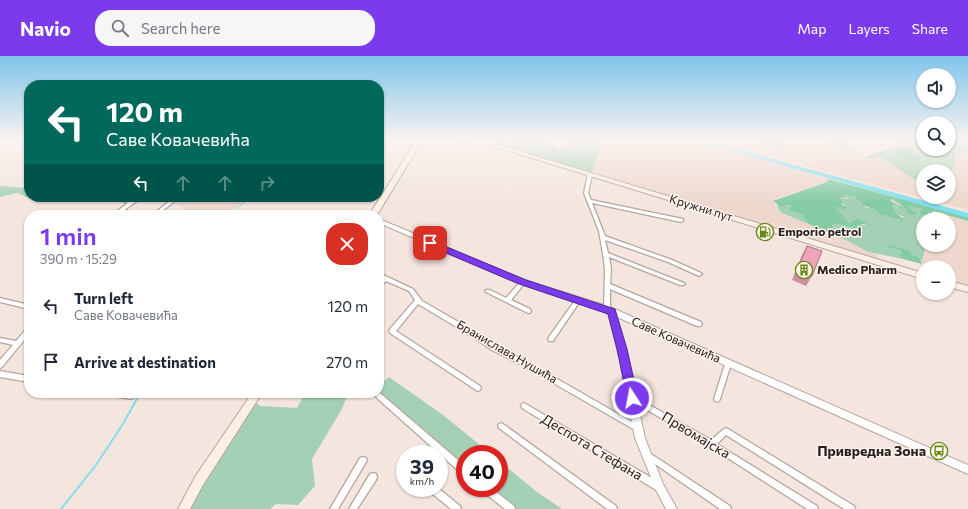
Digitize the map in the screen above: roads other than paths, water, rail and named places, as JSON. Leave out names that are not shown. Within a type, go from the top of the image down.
[{"type":"main road","points":[[384,194],[406,162]]},
{"type":"main road","name":"Кружни пут","points":[[548,162],[916,274]]},
{"type":"main road","points":[[956,286],[968,289]]},
{"type":"main road","points":[[184,509],[200,481],[254,398]]},
{"type":"street","points":[[590,175],[586,188],[589,202],[603,237],[606,254],[607,285],[610,310],[622,349],[637,428],[668,507]]},
{"type":"street","points":[[161,210],[171,202]]},
{"type":"street","points":[[589,202],[681,220]]},
{"type":"street","points":[[122,210],[132,203]]},
{"type":"street","name":"Саве Ковачевића","points":[[384,223],[522,282],[610,310],[968,470]]},
{"type":"street","points":[[603,237],[670,261],[699,274]]},
{"type":"street","points":[[606,254],[682,284]]},
{"type":"street","name":"Бранислава Нушића","points":[[384,278],[411,290],[418,300],[494,348],[524,363],[637,428]]},
{"type":"street","points":[[507,301],[522,282]]},
{"type":"street","points":[[607,285],[699,324]]},
{"type":"street","points":[[488,291],[528,311]]},
{"type":"street","points":[[0,300],[24,306]]},
{"type":"street","points":[[418,300],[392,331],[478,388]]},
{"type":"street","points":[[551,339],[578,300]]},
{"type":"street","points":[[0,365],[24,336]]},
{"type":"street","points":[[0,340],[18,344]]},
{"type":"street","name":"Саве Ковачевића","points":[[717,400],[728,364]]},
{"type":"street","points":[[0,374],[24,378]]},
{"type":"street","points":[[381,398],[456,463]]},
{"type":"street","name":"Првомајска","points":[[632,398],[712,444],[814,509]]},
{"type":"street","name":"Деспота Стефана","points":[[524,406],[659,487]]},
{"type":"street","points":[[501,426],[613,509]]},
{"type":"street","points":[[712,444],[726,431],[851,509]]},
{"type":"street","points":[[646,454],[727,509]]},
{"type":"street","points":[[334,509],[363,460]]},
{"type":"street","points":[[353,509],[373,476]]},
{"type":"street","points":[[443,497],[457,509]]},
{"type":"street","points":[[497,497],[511,509]]},
{"type":"waterway","points":[[777,162],[968,216]]},
{"type":"waterway","points":[[238,210],[239,207],[246,202]]},
{"type":"waterway","points":[[61,509],[96,465],[123,424],[137,398]]},
{"type":"place","name":"Emporio petrol","points":[[765,232]]},
{"type":"place","name":"Medico Pharm","points":[[804,270]]},
{"type":"place","name":"Привредна Зона","points":[[939,451]]}]
